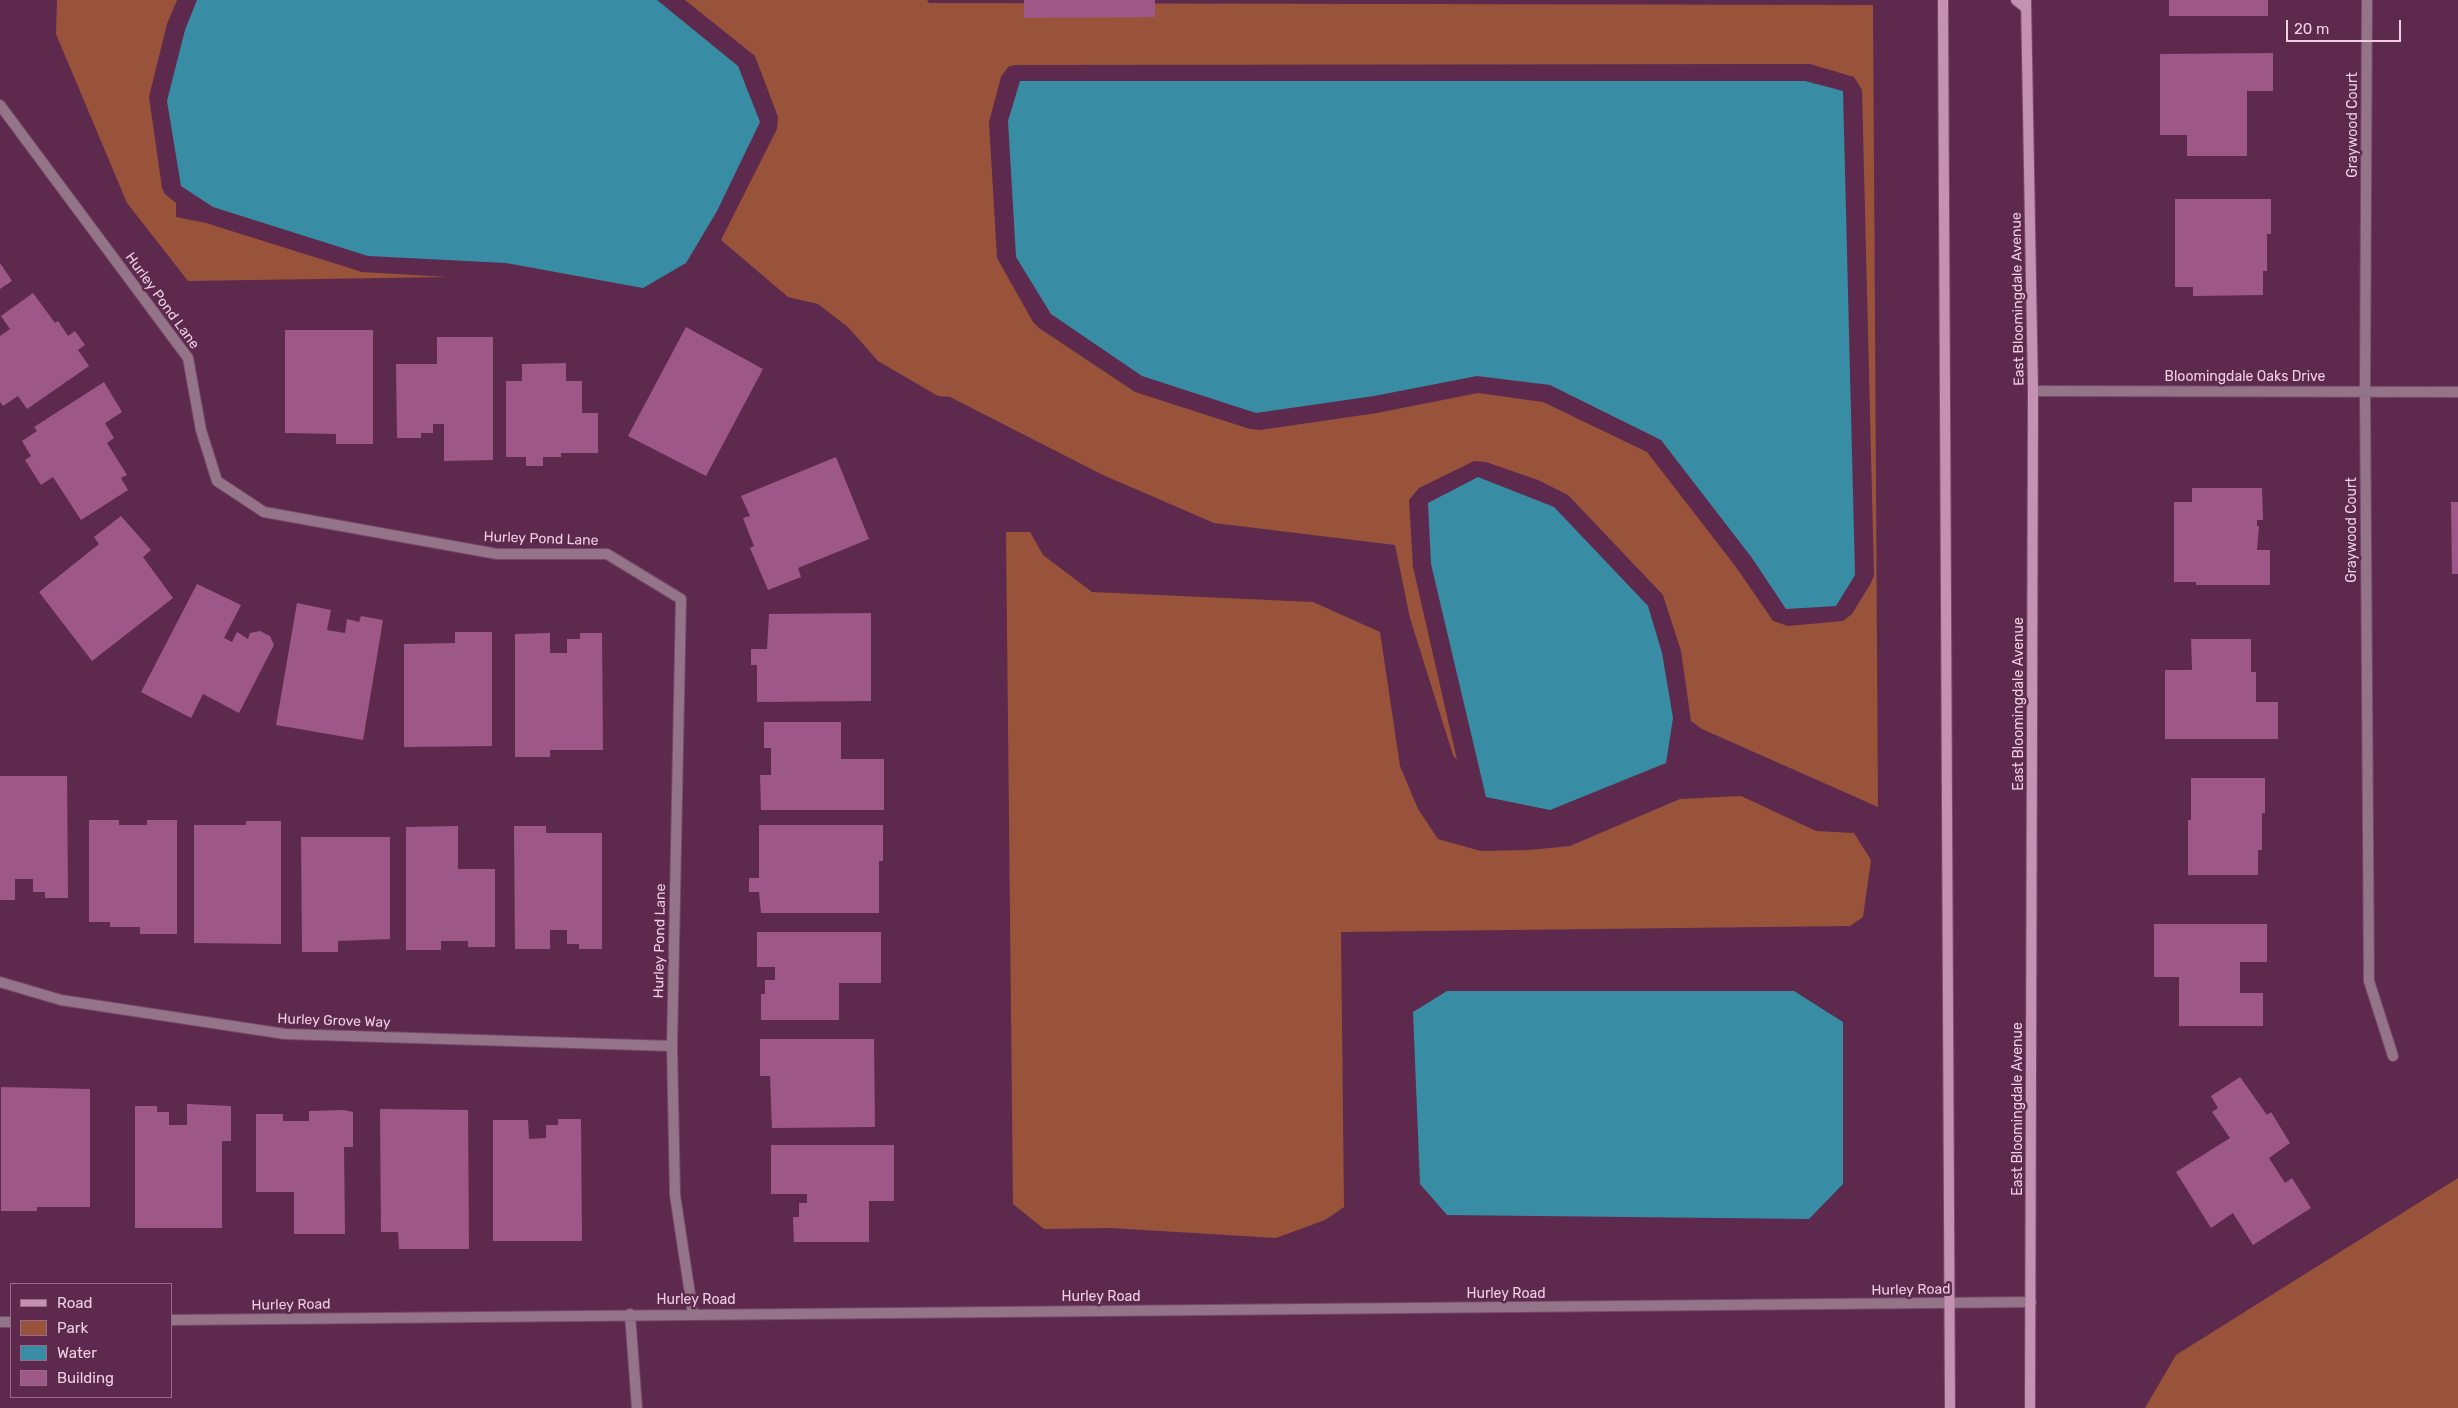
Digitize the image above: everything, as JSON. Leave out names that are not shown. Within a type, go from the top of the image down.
[{"type":"main road","points":[[1943,0],[1950,1408]]},
{"type":"main road","points":[[2016,0],[2026,4]]},
{"type":"main road","name":"East Bloomingdale Avenue","points":[[2026,4],[2033,391],[2030,1408]]},
{"type":"street","name":"Graywood Court","points":[[2367,0],[2365,391],[2369,981],[2393,1056]]},
{"type":"street","name":"Hurley Pond Lane","points":[[0,105],[188,358],[201,430],[217,481],[264,512],[497,554],[607,554],[681,599],[672,1046],[675,1195],[693,1314]]},
{"type":"street","name":"Bloomingdale Oaks Drive","points":[[2033,391],[2458,392]]},
{"type":"street","name":"Hurley Grove Way","points":[[0,982],[61,1000],[284,1034],[672,1046]]},
{"type":"street","name":"Hurley Road","points":[[172,1320],[630,1314],[2031,1302]]},
{"type":"street","points":[[630,1314],[637,1408]]},
{"type":"green space","points":[[57,0],[177,0],[167,24],[149,97],[162,188],[165,194],[176,203],[176,217],[206,223],[362,272],[448,277],[188,281],[127,203],[56,34]]},
{"type":"green space","points":[[685,0],[927,0],[929,3],[1873,5],[1878,807],[1702,729],[1691,721],[1681,651],[1663,595],[1568,495],[1538,480],[1486,462],[1474,461],[1419,488],[1409,500],[1413,567],[1457,760],[1453,755],[1410,618],[1395,545],[1214,523],[1103,475],[950,397],[938,396],[878,361],[848,327],[818,304],[788,297],[721,240],[777,129],[778,117],[755,56]],"holes":[[[1810,64],[1854,77],[1862,90],[1874,575],[1852,614],[1843,621],[1788,626],[1773,621],[1736,567],[1647,452],[1543,402],[1478,393],[1377,413],[1260,430],[1250,429],[1135,392],[1039,328],[1033,322],[997,258],[989,122],[1001,77],[1008,67],[1014,65]]]},
{"type":"green space","points":[[1006,532],[1030,532],[1043,555],[1092,592],[1313,602],[1380,632],[1400,766],[1418,809],[1438,839],[1481,851],[1529,850],[1570,846],[1680,799],[1741,796],[1816,831],[1854,833],[1871,860],[1863,917],[1850,926],[1341,932],[1344,1207],[1325,1220],[1276,1238],[1111,1228],[1044,1229],[1013,1204]]},
{"type":"green space","points":[[2458,1178],[2458,1408],[2145,1408],[2176,1355]]},
{"type":"water","points":[[197,0],[657,0],[738,66],[760,122],[717,211],[686,263],[643,288],[506,263],[368,256],[213,207],[181,186],[167,101],[185,30]]},
{"type":"water","points":[[1020,81],[1805,81],[1843,91],[1855,575],[1836,606],[1786,609],[1752,558],[1661,440],[1550,385],[1477,376],[1374,396],[1256,413],[1142,376],[1051,314],[1016,257],[1008,121]]},
{"type":"water","points":[[1478,477],[1554,507],[1648,606],[1662,653],[1673,718],[1666,763],[1550,810],[1486,797],[1431,564],[1428,503]]},
{"type":"water","points":[[1447,991],[1794,991],[1843,1022],[1843,1184],[1809,1219],[1447,1215],[1420,1184],[1413,1012]]},
{"type":"building","points":[[1024,0],[1155,0],[1155,17],[1024,18]]},
{"type":"building","points":[[2169,0],[2268,0],[2268,16],[2169,16]]},
{"type":"building","points":[[2273,53],[2273,91],[2247,91],[2247,156],[2187,156],[2187,135],[2160,135],[2160,54]]},
{"type":"building","points":[[2175,199],[2271,199],[2271,234],[2267,234],[2267,271],[2263,271],[2263,295],[2193,296],[2193,287],[2175,287]]},
{"type":"building","points":[[0,263],[12,281],[0,289]]},
{"type":"building","points":[[33,293],[55,323],[58,321],[68,336],[75,331],[85,345],[78,350],[89,366],[27,409],[18,396],[3,406],[0,402],[0,336],[10,329],[1,316]]},
{"type":"building","points":[[686,327],[763,369],[706,476],[628,436]]},
{"type":"building","points":[[285,330],[373,330],[373,444],[336,444],[336,434],[285,433]]},
{"type":"building","points":[[437,337],[493,337],[493,460],[444,461],[444,424],[433,424],[433,433],[421,433],[421,438],[397,438],[396,364],[437,364]]},
{"type":"building","points":[[566,363],[566,381],[582,381],[582,413],[598,413],[598,453],[561,453],[561,457],[543,457],[543,466],[526,466],[526,457],[506,457],[506,381],[522,381],[522,364]]},
{"type":"building","points":[[104,382],[122,412],[105,423],[114,438],[107,443],[127,475],[121,478],[128,490],[81,520],[53,477],[41,485],[25,460],[31,456],[22,441],[37,431],[34,427]]},
{"type":"building","points":[[836,457],[869,539],[798,568],[801,577],[768,590],[750,548],[754,546],[743,518],[750,516],[741,496]]},
{"type":"building","points":[[2192,488],[2262,488],[2263,520],[2257,520],[2257,526],[2259,526],[2257,550],[2270,550],[2270,585],[2196,585],[2196,582],[2174,582],[2174,502],[2192,502]]},
{"type":"building","points":[[2451,502],[2458,502],[2458,574],[2452,574]]},
{"type":"building","points":[[121,516],[151,550],[143,557],[173,598],[92,661],[39,592],[99,544],[94,537]]},
{"type":"building","points":[[197,584],[241,605],[224,638],[232,642],[237,632],[248,639],[250,633],[260,631],[270,636],[274,645],[239,713],[203,694],[191,718],[141,692]]},
{"type":"building","points":[[297,603],[331,610],[327,630],[345,633],[347,619],[359,622],[361,616],[383,620],[363,740],[276,725]]},
{"type":"building","points":[[871,613],[871,701],[757,702],[757,665],[751,665],[751,649],[767,649],[769,614]]},
{"type":"building","points":[[455,632],[492,632],[492,746],[404,747],[404,644],[455,643]]},
{"type":"building","points":[[550,633],[550,653],[567,653],[567,639],[580,639],[580,633],[602,633],[603,750],[550,750],[550,757],[515,757],[515,634]]},
{"type":"building","points":[[2191,639],[2251,639],[2251,672],[2256,672],[2256,702],[2278,702],[2278,739],[2165,739],[2165,670],[2192,670]]},
{"type":"building","points":[[764,722],[841,722],[841,759],[884,759],[884,810],[761,810],[760,775],[771,775],[771,748],[764,748]]},
{"type":"building","points":[[0,776],[67,776],[68,898],[45,898],[45,892],[33,892],[33,879],[15,879],[15,900],[0,900]]},
{"type":"building","points":[[2191,778],[2265,778],[2265,813],[2262,813],[2262,850],[2258,850],[2258,875],[2188,875],[2188,820],[2191,820]]},
{"type":"building","points":[[89,820],[119,820],[119,825],[147,825],[147,820],[177,820],[177,934],[140,934],[140,927],[110,927],[110,922],[89,922]]},
{"type":"building","points":[[246,821],[281,821],[281,944],[194,943],[194,825],[246,825]]},
{"type":"building","points":[[759,825],[883,825],[883,861],[879,861],[879,913],[761,913],[759,892],[749,892],[749,878],[759,878]]},
{"type":"building","points":[[458,826],[458,869],[495,869],[495,947],[468,947],[468,941],[441,941],[441,950],[406,950],[406,827]]},
{"type":"building","points":[[514,826],[546,826],[546,833],[602,833],[602,949],[579,949],[579,944],[567,944],[567,930],[550,930],[550,949],[515,949]]},
{"type":"building","points":[[301,837],[390,837],[390,939],[338,941],[338,952],[302,952]]},
{"type":"building","points":[[2154,924],[2267,924],[2267,962],[2240,962],[2240,993],[2263,993],[2263,1026],[2179,1026],[2179,977],[2154,977]]},
{"type":"building","points":[[757,932],[881,932],[881,983],[839,983],[839,1020],[761,1020],[761,994],[765,994],[765,980],[775,980],[775,967],[757,967]]},
{"type":"building","points":[[760,1039],[874,1039],[875,1127],[772,1128],[770,1076],[760,1076]]},
{"type":"building","points":[[2240,1077],[2267,1115],[2271,1112],[2290,1143],[2269,1158],[2285,1183],[2292,1178],[2311,1208],[2253,1245],[2233,1213],[2211,1228],[2176,1172],[2230,1138],[2212,1112],[2218,1108],[2211,1096]]},
{"type":"building","points":[[1,1087],[90,1089],[90,1207],[37,1207],[37,1211],[1,1211]]},
{"type":"building","points":[[187,1104],[231,1106],[231,1141],[222,1141],[222,1228],[135,1228],[135,1106],[157,1106],[157,1112],[169,1112],[169,1125],[187,1125]]},
{"type":"building","points":[[380,1109],[468,1110],[469,1249],[399,1249],[398,1232],[381,1232]]},
{"type":"building","points":[[344,1110],[353,1112],[353,1147],[344,1147],[345,1234],[294,1234],[294,1192],[256,1192],[256,1114],[283,1114],[283,1121],[309,1121],[309,1111]]},
{"type":"building","points":[[558,1119],[581,1119],[582,1241],[493,1241],[493,1120],[528,1120],[529,1139],[546,1138],[546,1125],[558,1125]]},
{"type":"building","points":[[771,1145],[894,1145],[894,1201],[869,1201],[869,1242],[794,1242],[793,1217],[799,1217],[799,1203],[807,1203],[807,1194],[771,1194]]}]
